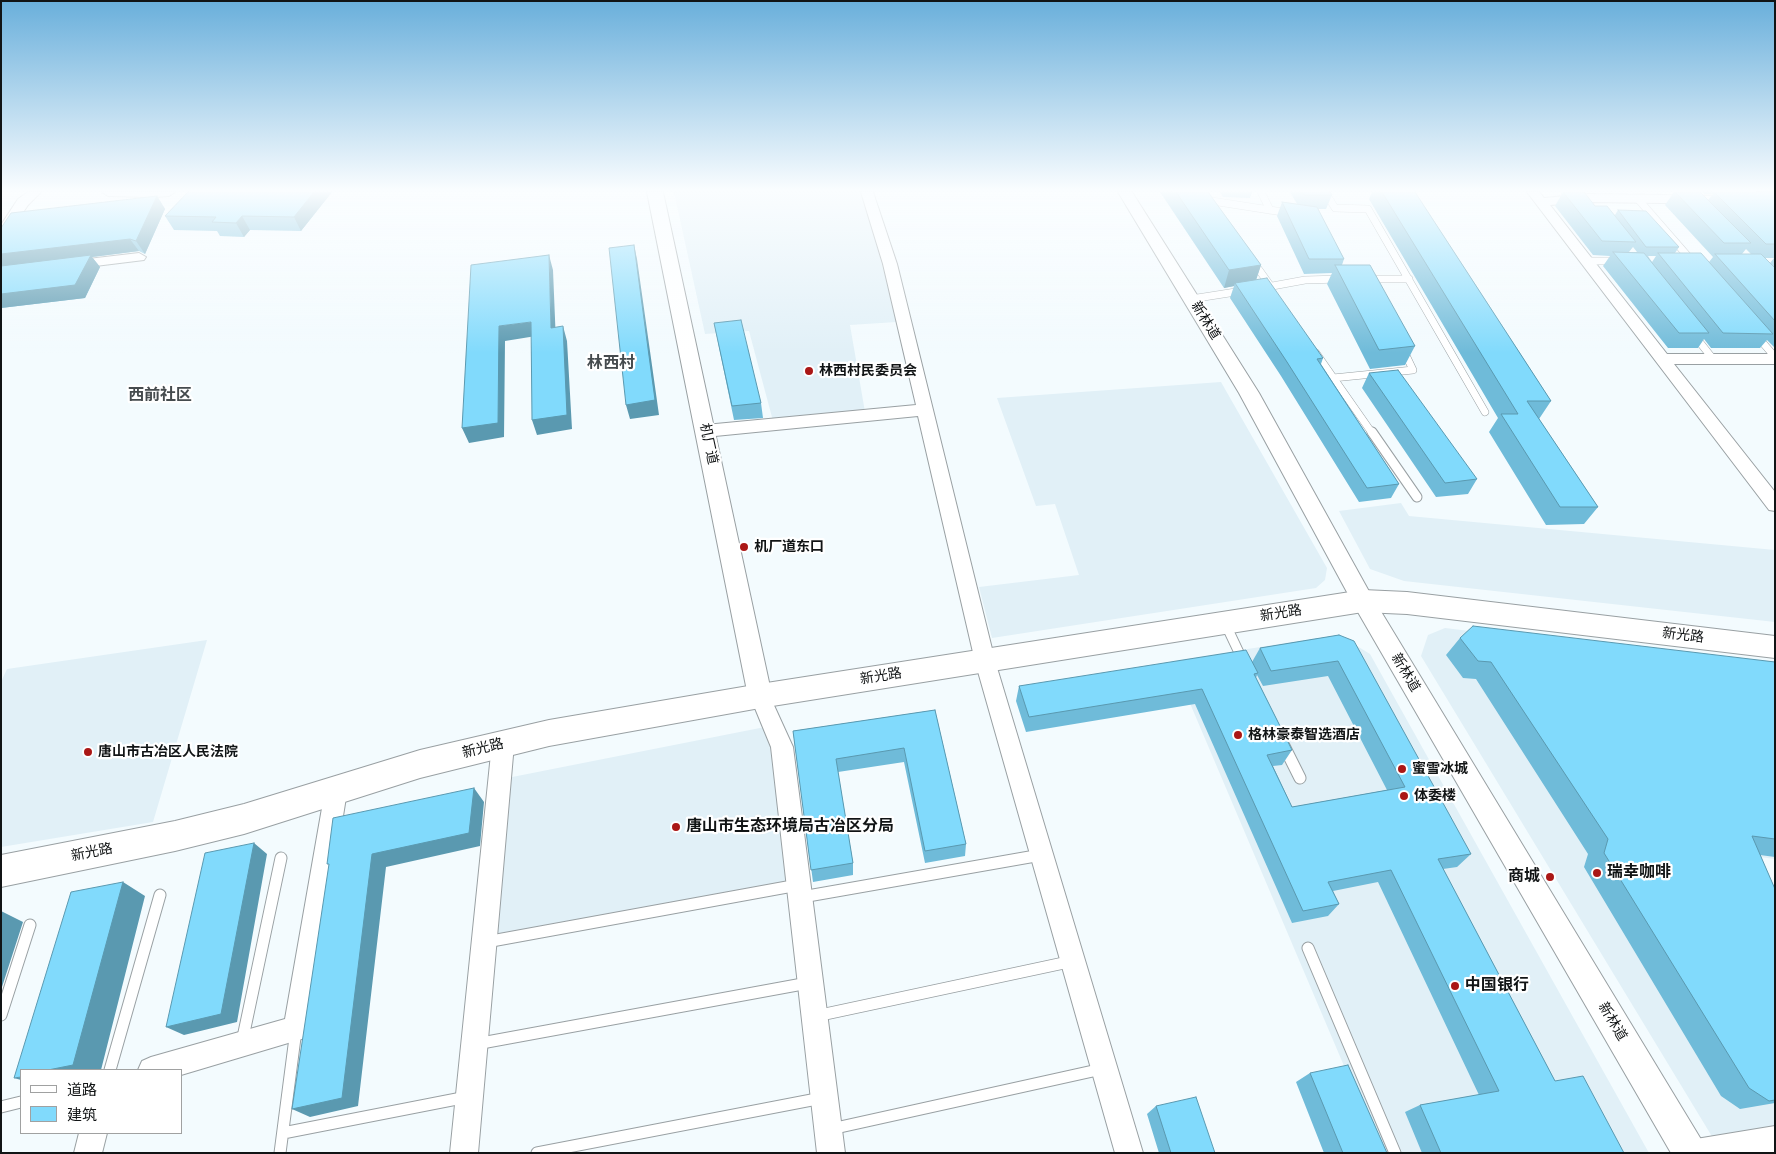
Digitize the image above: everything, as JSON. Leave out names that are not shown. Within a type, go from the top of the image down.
[{"type":"main road","name":"新光路","points":[[1,871],[175,836],[244,819],[420,764],[549,733],[760,696],[1363,601],[1407,603],[1775,647]]},
{"type":"street","name":"机厂道","points":[[666,246],[760,696]]},
{"type":"street","points":[[884,246],[985,661],[1129,1153]]},
{"type":"street","name":"新林道","points":[[1158,246],[1249,393],[1363,601],[1690,1153]]},
{"type":"street","points":[[1574,246],[1775,505]]},
{"type":"street","points":[[53,267],[139,257]]},
{"type":"street","points":[[1662,359],[1775,358]]},
{"type":"street","points":[[705,432],[925,410]]},
{"type":"street","points":[[760,696],[782,747],[829,1141]]},
{"type":"street","points":[[464,1153],[503,744]]},
{"type":"street","points":[[154,1069],[296,1029],[336,790]]},
{"type":"street","points":[[88,1153],[93,1134]]},
{"type":"street","points":[[1696,1153],[1775,1140]]},
{"type":"lane","points":[[1390,246],[1485,412]]},
{"type":"lane","points":[[1678,246],[1698,269]]},
{"type":"lane","points":[[1249,255],[1276,294]]},
{"type":"lane","points":[[1586,261],[1628,261]]},
{"type":"lane","points":[[1683,261],[1702,262]]},
{"type":"lane","points":[[1261,287],[1305,280],[1349,278],[1344,269]]},
{"type":"lane","points":[[1359,278],[1409,278]]},
{"type":"lane","points":[[1368,279],[1372,287]]},
{"type":"lane","points":[[1191,299],[1253,289]]},
{"type":"lane","points":[[1749,328],[1775,358]]},
{"type":"lane","points":[[1690,329],[1713,359]]},
{"type":"lane","points":[[1333,378],[1413,370],[1401,345]]},
{"type":"lane","points":[[1312,348],[1417,497]]},
{"type":"lane","points":[[1225,623],[1250,674]]},
{"type":"lane","points":[[1279,735],[1300,778]]},
{"type":"lane","points":[[484,942],[799,891],[1043,855]]},
{"type":"lane","points":[[241,1046],[281,858]]},
{"type":"lane","points":[[110,1069],[160,895]]},
{"type":"lane","points":[[1,1015],[30,926]]},
{"type":"lane","points":[[1308,948],[1395,1153]]},
{"type":"lane","points":[[814,1017],[1073,961]]},
{"type":"lane","points":[[474,1044],[810,983]]},
{"type":"lane","points":[[280,1153],[296,1029]]},
{"type":"lane","points":[[829,1141],[1104,1068]]},
{"type":"lane","points":[[283,1134],[470,1097]]},
{"type":"lane","points":[[537,1153],[824,1098]]},
{"type":"lane","points":[[1,1107],[20,1102]]},
{"type":"shaded area","points":[[686,246],[877,246],[897,322],[850,325],[865,412],[773,421],[749,331],[705,334]]},
{"type":"shaded area","points":[[1221,382],[1327,568],[1325,580],[1316,588],[992,638],[979,587],[1079,575],[1055,504],[1036,506],[997,398]]},
{"type":"shaded area","points":[[1401,503],[1409,516],[1775,550],[1775,622],[1404,581],[1370,569],[1339,511]]},
{"type":"shaded area","points":[[1445,628],[1775,668],[1775,859],[1760,857],[1775,891],[1775,1153],[1722,1153],[1421,656],[1428,635]]},
{"type":"shaded area","points":[[1317,638],[1344,638],[1370,654],[1649,1153],[1381,1153],[1172,661]]},
{"type":"shaded area","name":"唐山市古冶区人民法院","points":[[207,640],[153,822],[1,847],[1,682],[7,669]]},
{"type":"shaded area","name":"唐山市生态环境局古冶区分局","points":[[765,727],[772,745],[787,888],[484,941],[497,780]]},
{"type":"building","points":[[1,246],[71,246],[1,254]]},
{"type":"building","points":[[634,246],[655,400],[626,405],[609,248]]},
{"type":"building","points":[[1213,246],[1247,246],[1261,265],[1229,270]]},
{"type":"building","points":[[1303,246],[1337,246],[1344,259],[1309,259]]},
{"type":"building","points":[[1415,246],[1450,246],[1551,401],[1527,401],[1598,507],[1560,507],[1501,414],[1518,414]]},
{"type":"building","points":[[1645,246],[1679,247],[1646,247]]},
{"type":"building","points":[[1613,252],[1644,253],[1709,333],[1679,333]]},
{"type":"building","points":[[1658,253],[1701,253],[1773,334],[1723,333]]},
{"type":"building","points":[[1715,254],[1761,254],[1775,268],[1775,321]]},
{"type":"building","points":[[91,255],[75,285],[1,294],[1,266]]},
{"type":"building","points":[[549,255],[551,328],[563,326],[567,415],[532,420],[531,322],[499,326],[498,423],[462,428],[471,265]]},
{"type":"building","points":[[1335,265],[1370,265],[1415,346],[1379,350]]},
{"type":"building","points":[[1267,278],[1323,358],[1317,359],[1399,484],[1367,488],[1235,283]]},
{"type":"building","points":[[741,320],[761,403],[732,406],[714,323]]},
{"type":"building","points":[[1398,370],[1477,479],[1445,483],[1369,373]]},
{"type":"building","points":[[1473,626],[1775,662],[1775,839],[1752,836],[1775,889],[1775,1100],[1769,1101],[1749,1088],[1604,853],[1608,839],[1491,662],[1478,661],[1460,638]]},
{"type":"building","points":[[1339,635],[1354,641],[1471,854],[1438,859],[1555,1081],[1583,1076],[1624,1153],[1441,1153],[1420,1105],[1499,1091],[1391,870],[1328,882],[1339,904],[1303,911],[1202,689],[1029,717],[1019,686],[1246,650],[1258,673],[1254,674],[1292,750],[1267,755],[1292,807],[1405,787],[1338,661],[1271,671],[1260,648]]},
{"type":"building","points":[[935,710],[966,844],[925,851],[904,748],[836,759],[853,863],[811,870],[793,731]]},
{"type":"building","points":[[474,788],[469,833],[372,854],[342,1098],[292,1109],[329,864],[327,864],[333,818]]},
{"type":"building","points":[[254,843],[221,1014],[166,1027],[205,853]]},
{"type":"building","points":[[123,882],[73,1065],[53,1069],[20,1069],[20,1077],[14,1078],[71,892]]},
{"type":"building","points":[[1348,1065],[1387,1153],[1343,1153],[1310,1073]]},
{"type":"building","points":[[1196,1097],[1215,1153],[1171,1153],[1156,1106]]},
{"type":"place","name":"林西村民委员会","points":[[809,371]]},
{"type":"place","name":"机厂道东口","points":[[744,547]]},
{"type":"place","name":"格林豪泰智选酒店","points":[[1238,735]]},
{"type":"place","name":"唐山市古冶区人民法院","points":[[88,752]]},
{"type":"place","name":"蜜雪冰城","points":[[1402,769]]},
{"type":"place","name":"体委楼","points":[[1404,796]]},
{"type":"place","name":"唐山市生态环境局古冶区分局","points":[[676,827]]},
{"type":"place","name":"瑞幸咖啡","points":[[1597,873]]},
{"type":"place","name":"商城","points":[[1550,877]]},
{"type":"place","name":"中国银行","points":[[1455,986]]},
{"type":"district","name":"林西村","points":[[611,364]]},
{"type":"district","name":"西前社区","points":[[160,396]]}]
